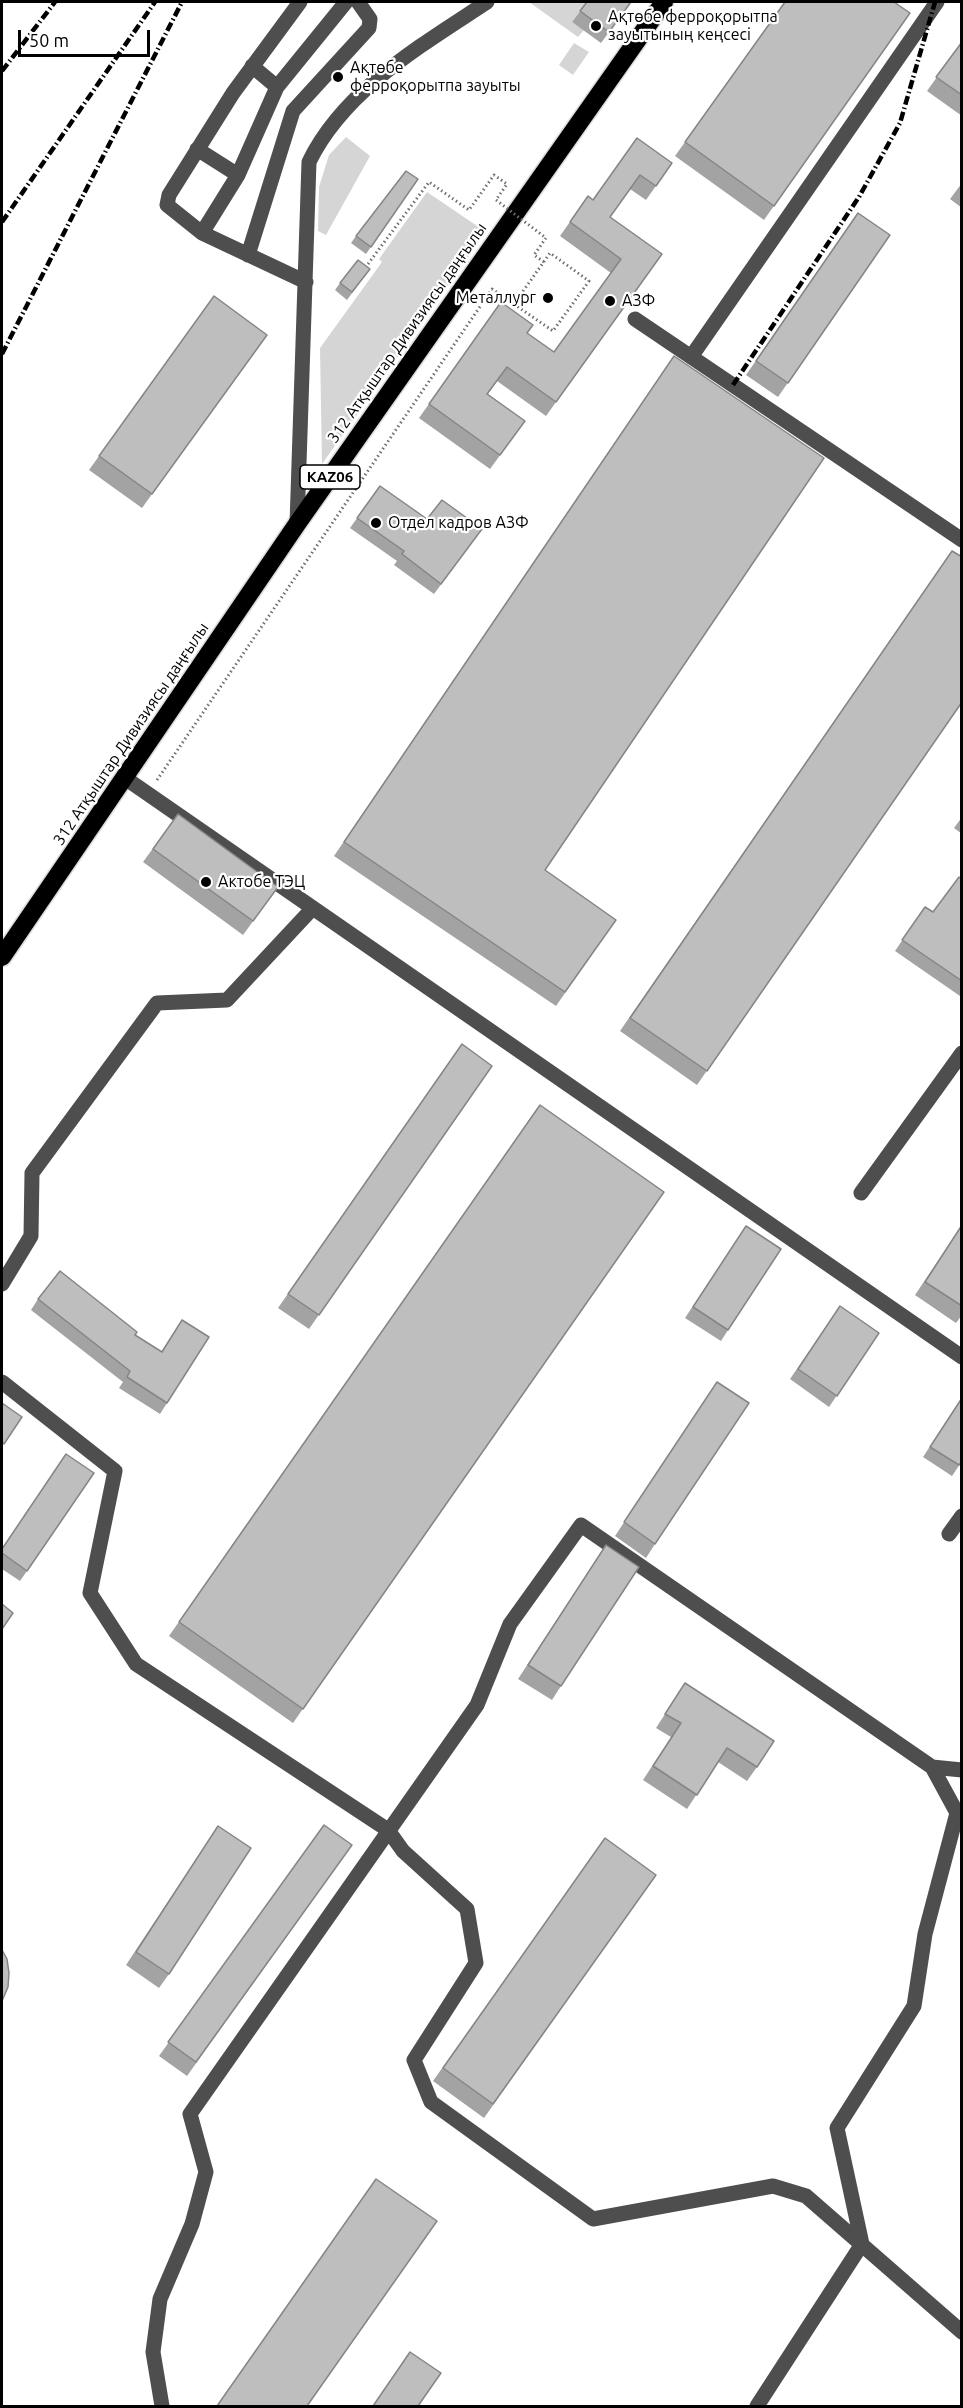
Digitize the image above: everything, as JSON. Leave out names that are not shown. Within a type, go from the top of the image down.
[{"type":"highway","name":"312 Атқыштар Дивизиясы даңғылы","points":[[2,957],[297,524],[663,2]]},
{"type":"lane","points":[[300,2],[252,66],[197,149],[169,195],[167,205],[202,233],[306,282]]},
{"type":"lane","points":[[202,233],[238,175],[277,87],[346,2]]},
{"type":"lane","points":[[248,255],[293,111],[369,28],[370,20],[358,2]]},
{"type":"lane","points":[[297,524],[309,162],[321,137],[343,112],[388,71],[487,2]]},
{"type":"lane","points":[[691,357],[937,2]]},
{"type":"lane","points":[[252,66],[277,87]]},
{"type":"lane","points":[[197,149],[238,175]]},
{"type":"lane","points":[[635,319],[962,540]]},
{"type":"lane","points":[[125,778],[962,1357]]},
{"type":"lane","points":[[2,1284],[31,1236],[32,1173],[157,1003],[227,1000],[312,909]]},
{"type":"lane","points":[[861,1193],[962,1053]]},
{"type":"lane","points":[[2,1382],[115,1471],[90,1593],[136,1664],[388,1830],[403,1851],[467,1909],[476,1963],[414,2060],[431,2102],[593,2218],[773,2186],[806,2196],[962,2332]]},
{"type":"lane","points":[[949,1534],[962,1516]]},
{"type":"lane","points":[[162,2406],[153,2352],[160,2299],[192,2224],[206,2172],[190,2114],[477,1706],[510,1624],[581,1525],[932,1767],[957,1813],[925,1934],[914,2006],[837,2128],[862,2244],[757,2406]]},
{"type":"lane","points":[[932,1767],[962,1770]]},
{"type":"path","points":[[368,264],[429,182],[469,210],[494,175],[507,184],[496,200],[546,238],[534,255],[544,262]]},
{"type":"path","points":[[147,794],[492,289],[553,331],[589,281],[550,253],[514,304]]},
{"type":"shaded area","points":[[529,2],[587,2],[572,22],[584,30],[578,37]]},
{"type":"shaded area","points":[[574,43],[589,52],[573,75],[559,65]]},
{"type":"shaded area","points":[[346,137],[370,156],[326,235],[318,231],[319,187],[329,155]]},
{"type":"shaded area","points":[[427,192],[486,232],[322,464],[320,348],[382,262],[379,259]]},
{"type":"building","name":"Ақтөбе ферроқорытпа зауытының кеңсесі","points":[[587,2],[631,2],[609,32],[580,11]]},
{"type":"building","points":[[785,2],[894,2],[910,13],[774,206],[685,142]]},
{"type":"building","points":[[962,42],[962,95],[936,77]]},
{"type":"building","name":"АЗФ","points":[[637,138],[672,163],[656,186],[640,175],[610,217],[662,254],[556,402],[507,367],[487,394],[525,421],[500,455],[429,404],[501,302],[533,325],[527,333],[554,352],[621,259],[570,222],[588,196],[593,200]]},
{"type":"building","points":[[406,171],[418,179],[371,247],[356,236]]},
{"type":"building","points":[[858,213],[890,235],[788,383],[756,361]]},
{"type":"building","points":[[358,260],[370,269],[352,292],[340,283]]},
{"type":"building","points":[[214,296],[267,335],[152,494],[99,456]]},
{"type":"building","points":[[674,356],[824,458],[545,870],[616,920],[565,992],[344,842]]},
{"type":"building","points":[[380,486],[427,519],[442,500],[482,529],[441,584],[402,554],[404,551],[357,518]]},
{"type":"building","points":[[952,551],[962,557],[962,702],[707,1071],[630,1018]]},
{"type":"building","points":[[178,814],[278,887],[253,921],[153,849]]},
{"type":"building","points":[[959,877],[962,879],[962,981],[902,940],[925,907],[933,912]]},
{"type":"building","points":[[462,1044],[492,1066],[319,1315],[288,1294]]},
{"type":"building","points":[[540,1105],[664,1192],[303,1709],[179,1622]]},
{"type":"building","points":[[962,1225],[962,1306],[925,1282]]},
{"type":"building","points":[[746,1226],[781,1249],[728,1330],[693,1307]]},
{"type":"building","points":[[60,1271],[137,1332],[135,1335],[162,1352],[182,1320],[209,1337],[167,1403],[127,1377],[130,1371],[38,1299]]},
{"type":"building","points":[[840,1306],[879,1333],[837,1396],[798,1369]]},
{"type":"building","points":[[717,1382],[749,1403],[655,1544],[624,1522]]},
{"type":"building","points":[[962,1398],[962,1461],[959,1465],[930,1447]]},
{"type":"building","points":[[2,1403],[22,1417],[4,1444],[2,1442]]},
{"type":"building","points":[[66,1454],[94,1473],[27,1571],[2,1553],[2,1549]]},
{"type":"building","points":[[606,1545],[639,1567],[561,1686],[528,1665]]},
{"type":"building","points":[[2,1604],[13,1613],[2,1629]]},
{"type":"building","points":[[685,1683],[774,1741],[757,1767],[727,1748],[697,1795],[653,1766],[681,1723],[665,1714]]},
{"type":"building","points":[[324,1825],[352,1845],[196,2062],[168,2042]]},
{"type":"building","points":[[218,1826],[251,1848],[169,1974],[136,1952]]},
{"type":"building","points":[[605,1838],[656,1875],[493,2104],[443,2068]]},
{"type":"building","points":[[2,1950],[7,1959],[9,1973],[8,1987],[2,2001]]},
{"type":"building","points":[[376,2179],[437,2221],[307,2406],[217,2406]]},
{"type":"building","points":[[410,2352],[441,2373],[418,2406],[373,2406]]},
{"type":"railway","points":[[2,71],[55,2]]},
{"type":"railway","points":[[2,222],[155,2]]},
{"type":"railway","points":[[2,354],[182,2]]},
{"type":"railway","points":[[733,385],[859,197],[900,123],[935,2]]},
{"type":"place","name":"Ақтөбе ферроқорытпа зауытының кеңсесі","points":[[596,26]]},
{"type":"place","name":"Ақтөбе ферроқорытпа зауыты","points":[[338,77]]},
{"type":"place","name":"Металлург","points":[[548,298]]},
{"type":"place","name":"АЗФ","points":[[610,301]]},
{"type":"place","name":"Отдел кадров АЗФ","points":[[376,523]]},
{"type":"place","name":"Актобе ТЭЦ","points":[[206,882]]}]
